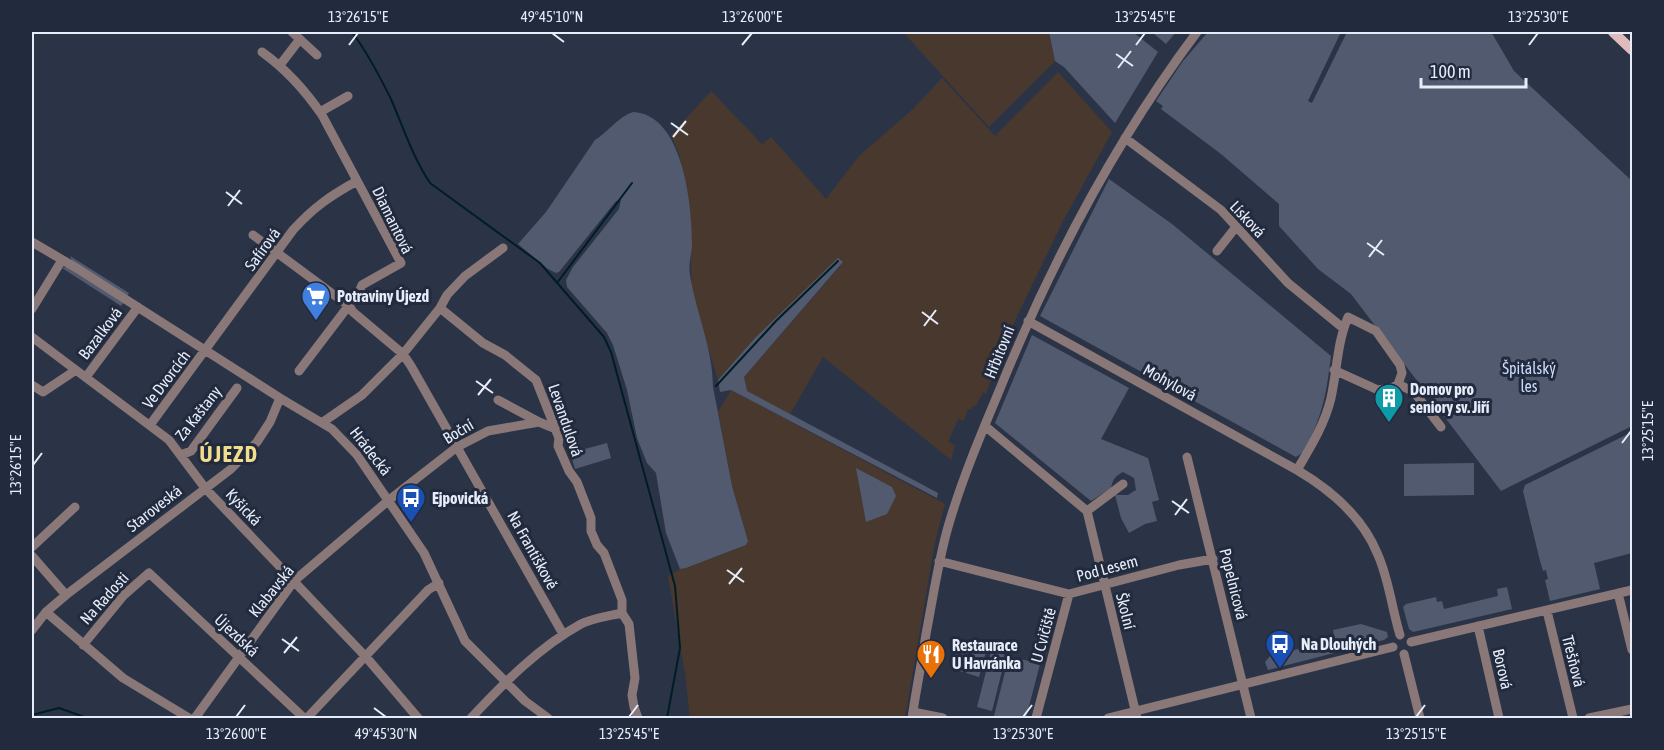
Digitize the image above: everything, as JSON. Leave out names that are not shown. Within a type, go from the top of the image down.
[{"type":"main road","points":[[1613,32],[1632,50]]},
{"type":"street","points":[[292,32],[317,55]]},
{"type":"street","name":"Hřbitovní","points":[[912,715],[939,561],[955,504],[1028,321],[1076,222],[1125,138],[1197,32]]},
{"type":"street","points":[[280,65],[300,39]]},
{"type":"street","name":"Diamantová","points":[[262,52],[280,65],[306,92],[320,112],[401,263],[362,285],[300,371]]},
{"type":"street","points":[[320,112],[348,96]]},
{"type":"street","name":"Lísková","points":[[1125,138],[1205,196],[1288,283],[1343,328]]},
{"type":"street","name":"Safírová","points":[[206,351],[278,254],[293,230],[309,212],[330,196],[357,181]]},
{"type":"street","points":[[1217,251],[1236,227]]},
{"type":"street","name":"Na Františkově","points":[[253,235],[349,306],[353,312],[403,354],[563,634]]},
{"type":"street","name":"Hrádecká","points":[[32,242],[280,398],[323,422],[341,436],[418,542],[465,641],[525,701],[548,718]]},
{"type":"street","points":[[323,422],[362,395],[403,354],[440,308],[447,295],[465,276],[503,248]]},
{"type":"street","points":[[32,309],[62,260]]},
{"type":"street","name":"Bazalková","points":[[86,377],[138,307]]},
{"type":"street","name":"Levandulová","points":[[440,308],[483,343],[505,355],[536,380],[556,429],[559,438],[558,446],[568,471],[577,482],[591,518],[591,531],[597,545],[604,553],[622,600],[622,613],[629,624],[634,678],[632,695],[638,718]]},
{"type":"street","points":[[1297,470],[1326,416],[1331,397],[1334,370],[1343,328],[1348,316],[1376,331],[1400,365],[1402,373],[1398,384],[1386,390],[1378,390],[1334,370]]},
{"type":"street","name":"Mohylová","points":[[1028,321],[1297,470],[1341,502],[1359,521],[1379,557],[1400,635]]},
{"type":"street","name":"Kyšická","points":[[32,337],[169,440],[205,488],[366,657],[418,718]]},
{"type":"street","name":"Ve Dvorcích","points":[[150,425],[206,351]]},
{"type":"street","points":[[32,385],[43,392],[76,370]]},
{"type":"street","points":[[1398,384],[1414,392],[1441,428]]},
{"type":"street","name":"Za Kaštany","points":[[181,455],[190,451],[237,388]]},
{"type":"street","name":"Staroveská","points":[[32,630],[46,612],[66,595],[231,468],[257,442],[270,422],[280,398]]},
{"type":"street","points":[[498,400],[556,429]]},
{"type":"street","name":"Boční","points":[[389,500],[457,447],[488,430],[539,422]]},
{"type":"street","points":[[985,426],[1087,511],[1123,484]]},
{"type":"street","name":"Popelnicová","points":[[1187,457],[1251,718]]},
{"type":"street","name":"Klabavská","points":[[195,718],[294,581],[389,500]]},
{"type":"street","points":[[32,547],[75,507]]},
{"type":"street","name":"Školní","points":[[1087,511],[1136,715]]},
{"type":"street","points":[[32,556],[66,595]]},
{"type":"street","name":"Pod Lesem","points":[[939,561],[1069,594],[1179,565],[1213,559]]},
{"type":"street","name":"Na Radosti","points":[[83,645],[124,596],[149,573]]},
{"type":"street","name":"Újezdská","points":[[149,573],[306,718]]},
{"type":"street","points":[[306,718],[428,590],[439,583]]},
{"type":"street","points":[[1413,642],[1632,590]]},
{"type":"street","points":[[1618,593],[1630,627],[1632,650]]},
{"type":"street","name":"U Cvičiště","points":[[1036,718],[1069,594]]},
{"type":"street","name":"Třešňová","points":[[1547,610],[1573,718]]},
{"type":"street","points":[[46,612],[123,678],[189,718]]},
{"type":"street","points":[[471,718],[505,682],[563,634],[583,623],[622,613]]},
{"type":"street","name":"Borová","points":[[1478,627],[1499,718]]},
{"type":"street","points":[[1393,647],[1395,639],[1400,635],[1406,635],[1413,642]]},
{"type":"street","points":[[1404,654],[1411,648],[1413,642]]},
{"type":"street","points":[[1108,718],[1136,715],[1243,684],[1393,647]]},
{"type":"street","points":[[1393,647],[1397,652],[1404,654]]},
{"type":"street","points":[[1404,654],[1420,718]]},
{"type":"street","points":[[1589,718],[1632,709]]},
{"type":"street","points":[[912,715],[943,718]]},
{"type":"shaded area","points":[[903,32],[1049,32],[1055,61],[989,127]]},
{"type":"shaded area","points":[[1058,72],[1112,132],[1064,219],[1011,329],[986,394],[983,392],[976,406],[973,406],[971,410],[968,409],[964,421],[958,419],[948,442],[955,445],[951,460],[823,357],[790,414],[747,392],[744,377],[843,263],[755,338],[718,380],[692,295],[689,206],[679,154],[671,135],[711,91],[762,144],[771,137],[826,199],[859,156],[913,109],[942,78],[995,136]]},
{"type":"shaded area","points":[[731,390],[945,504],[935,542],[905,718],[690,718],[685,673],[668,576],[680,569],[746,545],[748,541],[732,486],[718,412]]},
{"type":"green space","points":[[1049,32],[1133,32],[1158,52],[1115,123],[1064,67],[1055,61]]},
{"type":"green space","points":[[1152,32],[1176,32],[1166,44]]},
{"type":"green space","name":"Špitálský les","points":[[1208,32],[1341,32],[1308,101],[1312,103],[1347,32],[1489,32],[1493,35],[1514,71],[1632,181],[1632,426],[1501,491],[1351,294],[1318,269],[1279,226],[1279,204],[1221,154],[1161,109],[1163,106],[1156,101],[1183,61]]},
{"type":"green space","points":[[633,112],[650,117],[663,128],[674,144],[687,185],[692,227],[690,275],[710,359],[713,387],[732,486],[748,541],[746,545],[680,569],[666,533],[656,473],[647,463],[637,438],[627,390],[613,345],[607,333],[567,287],[566,280],[573,267],[619,209],[621,200],[616,201],[559,272],[548,269],[518,244],[546,212],[595,140],[623,117]]},
{"type":"green space","points":[[1109,179],[1172,224],[1331,356],[1319,418],[1306,447],[1299,455],[1296,457],[1040,316]]},
{"type":"green space","points":[[70,256],[129,293],[127,296],[72,261]]},
{"type":"green space","points":[[838,258],[843,262],[744,377],[747,391],[938,493],[937,498],[731,390],[720,392],[718,380],[755,338]]},
{"type":"green space","points":[[66,267],[124,302],[121,306],[62,268]]},
{"type":"green space","points":[[1032,335],[1129,388],[1101,439],[1148,458],[1159,500],[1152,502],[1157,521],[1145,524],[1129,533],[1121,518],[1115,495],[1128,495],[1136,490],[1134,478],[1123,472],[1115,478],[1111,488],[1091,501],[995,423]]},
{"type":"green space","points":[[1632,432],[1632,553],[1594,563],[1600,589],[1550,601],[1545,580],[1548,579],[1546,570],[1543,571],[1540,561],[1523,491],[1525,485]]},
{"type":"green space","points":[[607,443],[611,458],[575,469],[568,445],[581,450]]},
{"type":"green space","points":[[1474,463],[1474,495],[1404,496],[1404,464]]},
{"type":"green space","points":[[856,468],[892,487],[896,496],[887,514],[866,522]]},
{"type":"green space","points":[[1507,587],[1512,609],[1413,632],[1409,629],[1403,607],[1406,604],[1436,597],[1437,602],[1442,601],[1444,609],[1498,596],[1497,589]]},
{"type":"green space","points":[[1361,624],[1387,632],[1388,637],[1384,640],[1337,651],[1333,630]]},
{"type":"green space","points":[[959,640],[971,644],[963,672],[952,669]]},
{"type":"green space","points":[[1332,641],[1334,653],[1268,670],[1265,662],[1270,656]]},
{"type":"green space","points":[[974,645],[987,648],[979,677],[966,673]]},
{"type":"green space","points":[[991,652],[1006,655],[992,711],[977,707]]},
{"type":"green space","points":[[1009,656],[1040,664],[1026,718],[994,716]]},
{"type":"waterway","points":[[352,32],[382,80],[413,152],[430,183],[540,263],[604,337],[611,352],[675,586],[680,648],[667,718]]},
{"type":"waterway","points":[[557,283],[632,183]]},
{"type":"waterway","points":[[716,386],[776,321],[838,261]]},
{"type":"waterway","points":[[32,715],[59,708],[87,718]]},
{"type":"place","name":"Potraviny Újezd","points":[[316,322]]},
{"type":"place","name":"Domov pro seniory sv. Jiří","points":[[1389,424]]},
{"type":"place","name":"Ejpovická","points":[[411,524]]},
{"type":"place","name":"Na Dlouhých","points":[[1280,670]]},
{"type":"place","name":"Restaurace U Havránka","points":[[931,680]]},
{"type":"district","name":"ÚJEZD","points":[[229,454]]}]
